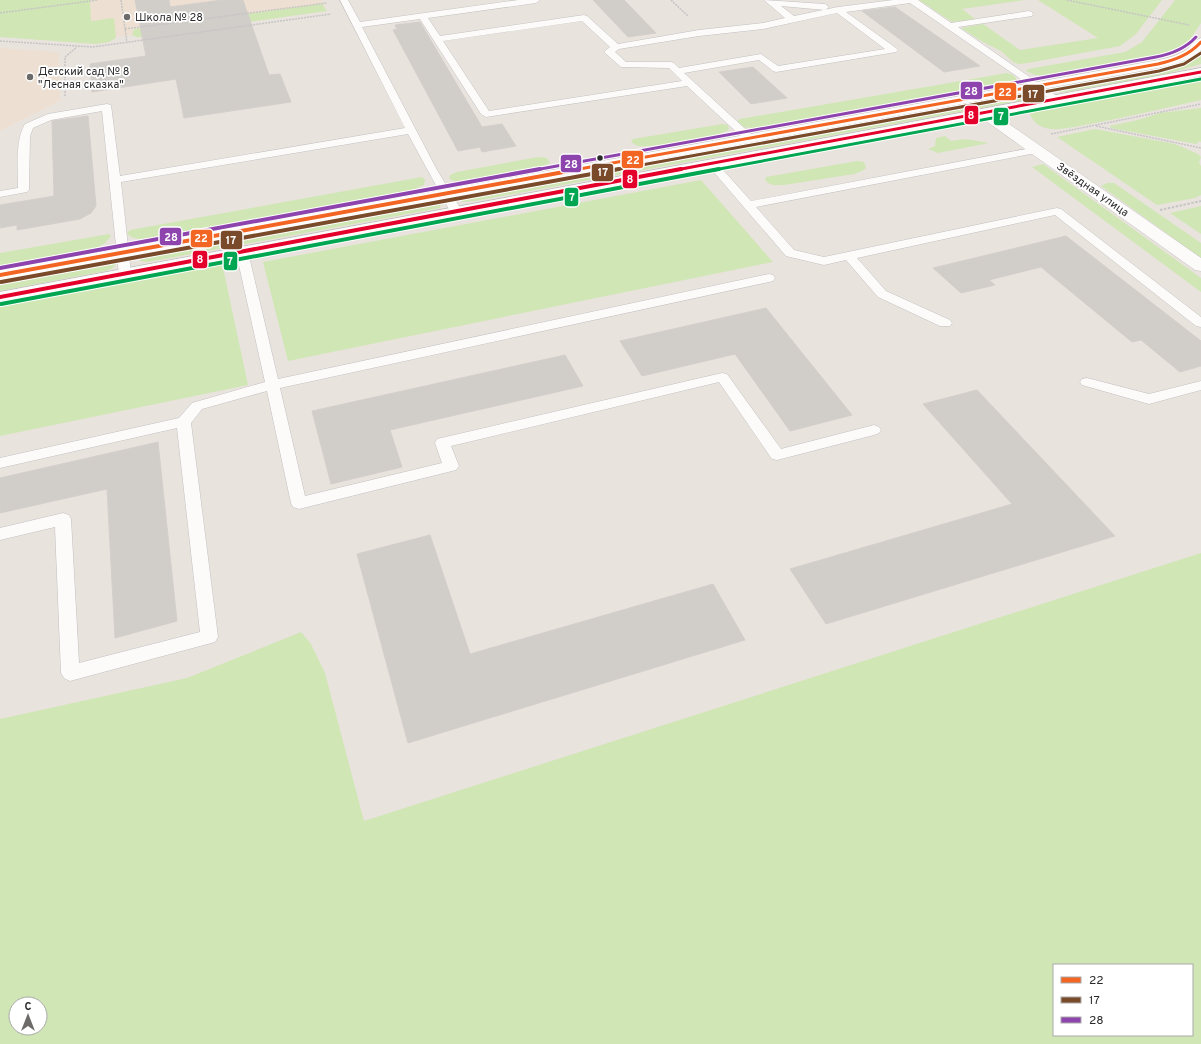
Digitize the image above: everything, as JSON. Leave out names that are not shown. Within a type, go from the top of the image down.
[{"type":"main road","points":[[0,275],[1172,61],[1187,55],[1198,47],[1201,42]]},
{"type":"main road","points":[[0,297],[1201,72]]},
{"type":"main road","name":"Звёздная улица","points":[[984,112],[1201,266]]},
{"type":"lane","points":[[358,25],[536,0]]},
{"type":"lane","points":[[749,138],[671,65],[624,65],[609,52],[616,47],[699,33],[763,26],[842,10],[912,0],[1056,99]]},
{"type":"lane","points":[[344,1],[358,25],[432,170],[456,211]]},
{"type":"lane","points":[[677,71],[761,57],[776,69],[893,50],[842,10],[770,2]]},
{"type":"lane","points":[[770,2],[792,19]]},
{"type":"lane","points":[[950,26],[1029,14]]},
{"type":"lane","points":[[423,16],[486,114],[689,83]]},
{"type":"lane","points":[[438,39],[584,18],[616,47]]},
{"type":"lane","points":[[0,194],[23,190],[25,136],[29,126],[48,117],[107,108],[125,274]]},
{"type":"lane","points":[[114,180],[412,130]]},
{"type":"lane","points":[[748,205],[1037,150]]},
{"type":"lane","points":[[711,163],[790,253],[824,261],[1057,211],[1201,323]]},
{"type":"lane","points":[[242,252],[299,503],[451,466],[442,443],[722,377],[777,455],[874,430]]},
{"type":"lane","points":[[849,256],[882,294],[945,323]]},
{"type":"lane","points":[[0,463],[184,422],[197,406],[272,385],[769,278]]},
{"type":"lane","points":[[1087,382],[1149,399],[1201,385]]},
{"type":"lane","points":[[0,534],[63,519],[70,673],[209,637],[184,422]]},
{"type":"path","points":[[0,13],[98,0]]},
{"type":"path","points":[[121,0],[127,43]]},
{"type":"path","points":[[1067,0],[1195,27]]},
{"type":"path","points":[[125,29],[344,1]]},
{"type":"path","points":[[0,41],[93,48],[350,12]]},
{"type":"path","points":[[1024,140],[1201,104]]},
{"type":"path","points":[[1093,126],[1201,148]]},
{"type":"path","points":[[1160,210],[1201,201]]},
{"type":"shaded area","name":"Школа № 28","points":[[0,0],[322,0],[326,7],[80,42]]},
{"type":"shaded area","name":"Детский сад № 8 \"Лесная сказка\"","points":[[0,48],[59,52],[60,101],[0,131]]},
{"type":"green space","points":[[0,0],[90,0],[91,21],[114,18],[116,38],[109,42],[96,44],[0,37]]},
{"type":"green space","points":[[919,0],[1025,0],[962,9],[975,19],[952,22]]},
{"type":"green space","points":[[1038,0],[1162,0],[1136,34],[1120,46],[1028,63],[1018,64],[1013,62],[1001,51],[961,28],[983,24],[1020,50],[1098,38]]},
{"type":"green space","points":[[1175,0],[1201,0],[1201,23],[1187,44],[1177,52],[1154,59],[1057,77],[1035,75],[1026,71],[1028,69],[1125,52],[1142,42]]},
{"type":"green space","points":[[322,4],[327,11],[144,37],[132,35],[134,29]]},
{"type":"green space","points":[[1201,55],[1201,64],[1166,74],[1065,92],[1058,92],[1052,89],[1055,87],[1160,69],[1189,61]]},
{"type":"green space","points":[[1007,73],[1013,75],[1016,78],[1016,81],[1001,87],[762,129],[742,127],[738,123],[738,120],[740,119]]},
{"type":"green space","points":[[1201,78],[1201,100],[1118,118],[1070,128],[1051,129],[1044,128],[1038,124],[1033,120],[1030,114],[1039,110]]},
{"type":"green space","points":[[1032,92],[1040,92],[1042,95],[1040,97],[475,201],[462,202],[460,200],[463,196]]},
{"type":"green space","points":[[1201,108],[1201,142],[1199,141],[1196,144],[1111,128],[1110,126],[1138,120],[1160,113]]},
{"type":"green space","points":[[722,124],[728,125],[729,129],[714,135],[686,141],[639,146],[633,144],[631,141],[633,139]]},
{"type":"green space","points":[[1095,129],[1175,144],[1198,154],[1201,157],[1199,163],[1201,166],[1201,195],[1195,198],[1157,205],[1057,137]]},
{"type":"green space","points":[[945,136],[951,141],[965,139],[989,143],[938,153],[928,149],[935,146],[936,138]]},
{"type":"green space","points":[[538,157],[547,158],[550,163],[473,181],[454,181],[449,178],[450,175],[457,172]]},
{"type":"green space","points":[[857,161],[864,162],[866,168],[854,174],[784,185],[771,184],[765,179],[766,177]]},
{"type":"green space","points":[[1043,164],[1201,278],[1201,292],[1032,167]]},
{"type":"green space","points":[[422,177],[425,180],[424,185],[400,195],[154,238],[136,238],[127,233],[130,230]]},
{"type":"green space","points":[[701,180],[773,262],[288,361],[263,262]]},
{"type":"green space","points":[[1107,183],[1114,183],[1201,243],[1201,258],[1101,186]]},
{"type":"green space","points":[[439,202],[441,204],[440,208],[148,262],[140,261],[140,258],[145,255]]},
{"type":"green space","points":[[1201,206],[1201,234],[1170,213]]},
{"type":"green space","points":[[109,234],[111,236],[105,243],[94,249],[0,266],[0,253]]},
{"type":"green space","points":[[109,261],[116,264],[113,268],[106,271],[0,291],[0,281]]},
{"type":"green space","points":[[222,263],[248,385],[0,436],[0,306]]},
{"type":"green space","points":[[1201,553],[1201,1044],[0,1044],[0,719],[187,678],[301,632],[311,644],[325,673],[364,821]]},
{"type":"building","points":[[135,0],[169,0],[170,7],[222,0],[243,0],[269,75],[280,74],[291,102],[184,118],[176,79],[92,92],[90,64],[146,56]]},
{"type":"building","points":[[593,0],[624,0],[656,33],[628,37]]},
{"type":"building","points":[[895,7],[980,66],[944,72],[862,11]]},
{"type":"building","points":[[420,22],[482,127],[502,124],[516,146],[482,152],[480,147],[458,151],[393,30],[397,29],[395,25]]},
{"type":"building","points":[[753,67],[787,98],[751,104],[719,72]]},
{"type":"building","points":[[88,116],[96,206],[91,213],[80,219],[17,230],[17,225],[0,228],[0,205],[54,196],[52,121]]},
{"type":"building","points":[[1066,236],[1201,341],[1201,366],[1180,372],[1141,340],[1132,342],[1041,267],[989,280],[995,285],[961,293],[933,268]]},
{"type":"building","points":[[766,308],[852,415],[790,431],[735,354],[642,376],[620,341]]},
{"type":"building","points":[[565,355],[583,386],[390,430],[402,467],[331,484],[312,411]]},
{"type":"building","points":[[977,390],[1115,536],[826,624],[790,569],[1012,504],[923,404]]},
{"type":"building","points":[[158,442],[177,621],[115,638],[107,489],[0,513],[0,478]]},
{"type":"building","points":[[430,535],[470,654],[713,584],[745,640],[408,743],[357,554]]},
{"type":"transit line","name":"28","points":[[0,268],[1156,57],[1178,51],[1196,37]]},
{"type":"transit line","name":"22","points":[[0,275],[1158,64],[1187,54],[1201,42]]},
{"type":"transit line","name":"17","points":[[1,282],[1159,71],[1184,64],[1201,53]]},
{"type":"transit line","name":"8","points":[[0,297],[1201,72]]},
{"type":"transit line","name":"7","points":[[1,304],[1201,79]]},
{"type":"place","name":"Школа № 28","points":[[127,17]]},
{"type":"place","name":"Детский сад № 8 \"Лесная сказка\"","points":[[30,77]]}]
